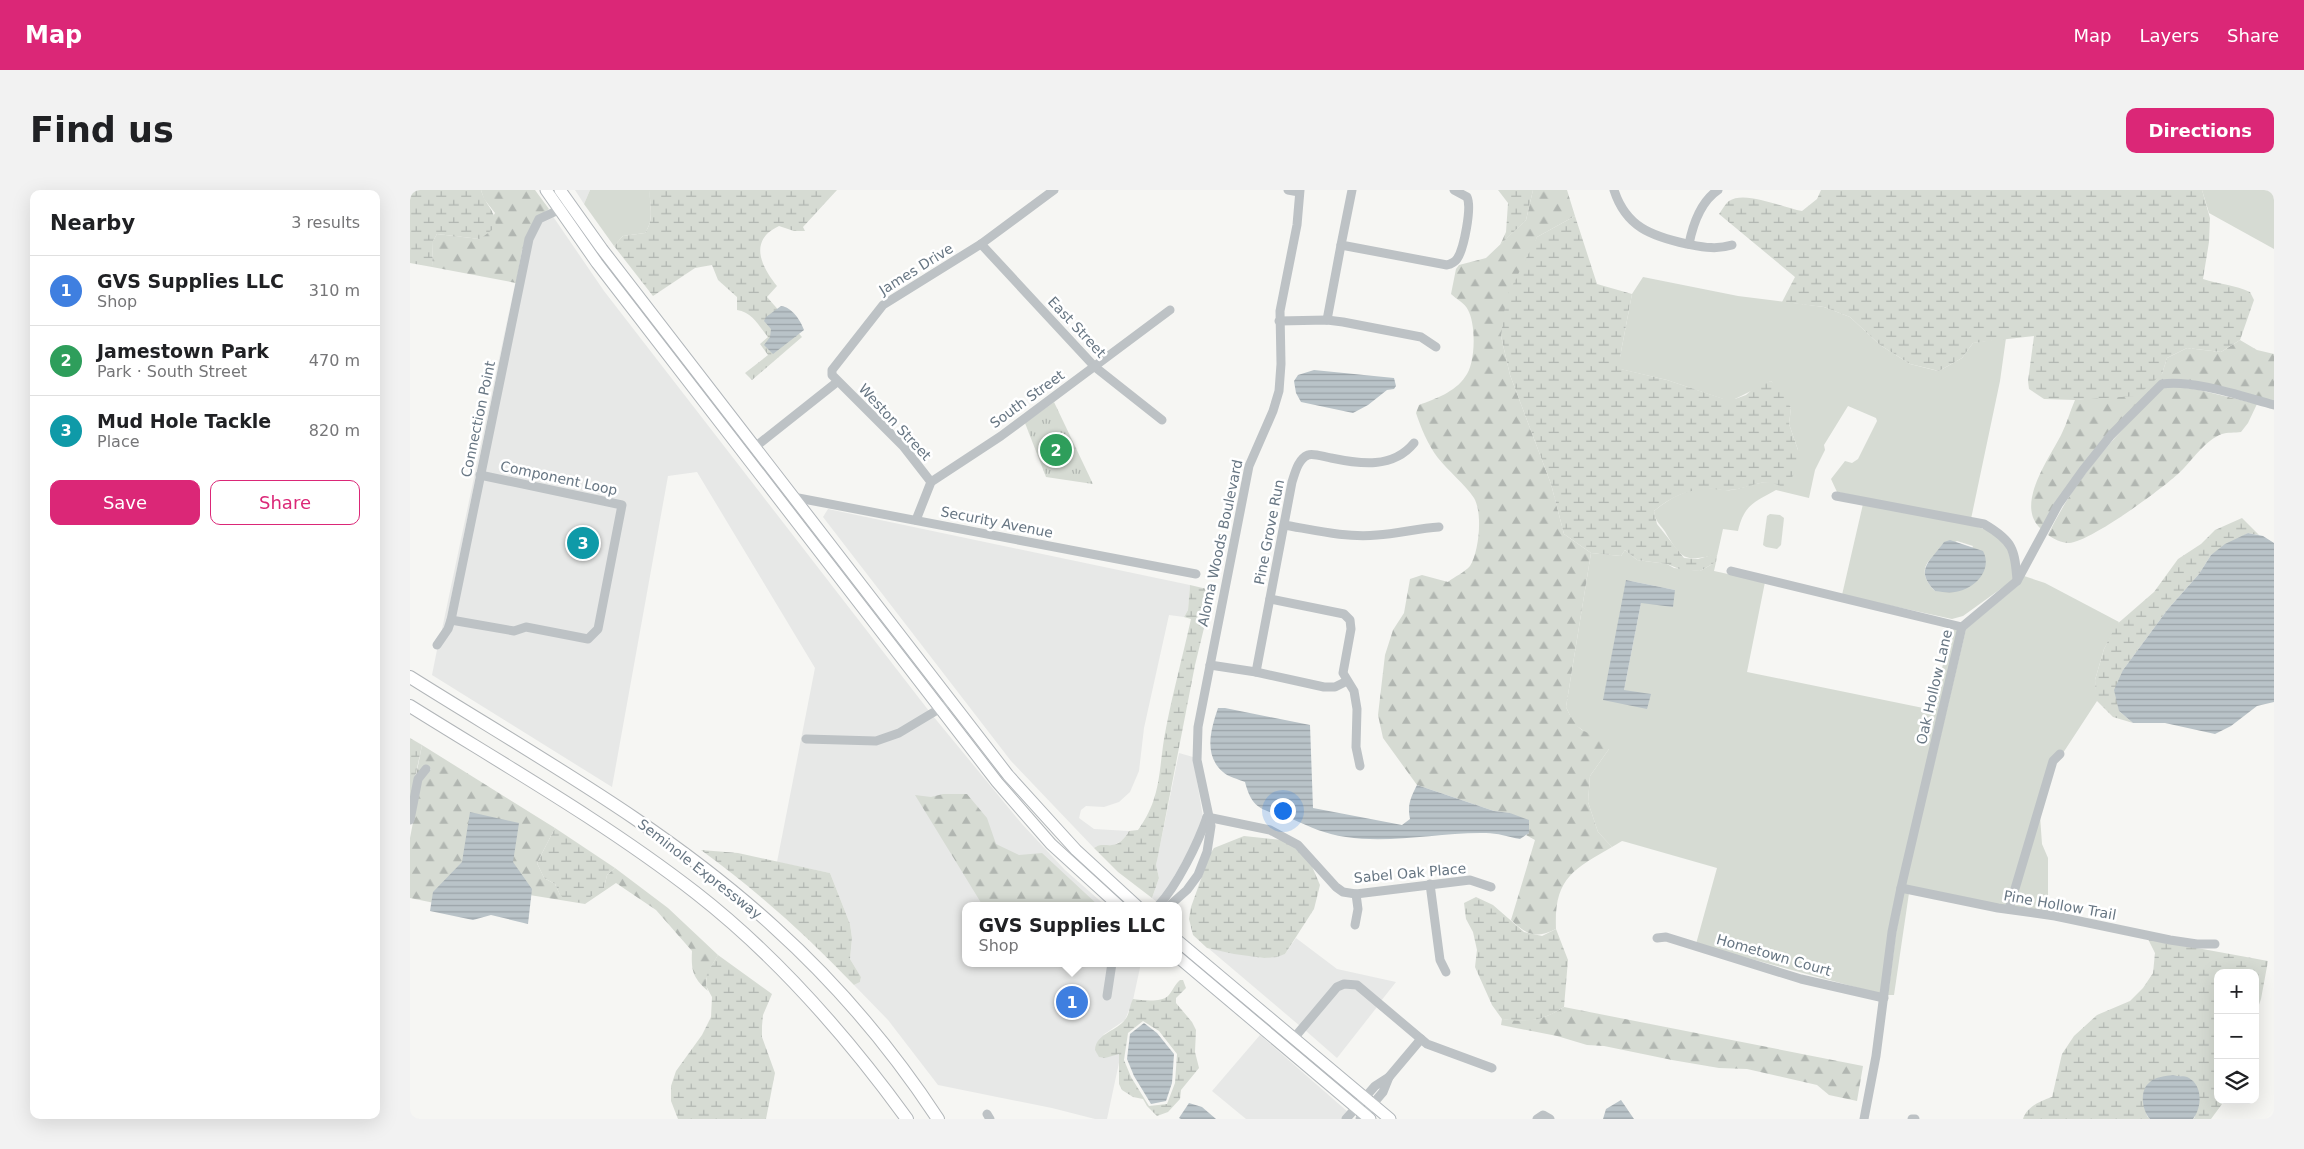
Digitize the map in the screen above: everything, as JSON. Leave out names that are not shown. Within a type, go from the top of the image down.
[{"type":"highway","name":"Seminole Expressway","points":[[410,678],[615,804],[673,845],[774,926],[815,967],[897,1062],[938,1119]]},
{"type":"highway","name":"Seminole Expressway","points":[[410,706],[602,826],[697,893],[784,971],[812,1000],[847,1040],[907,1119]]},
{"type":"main road","points":[[546,190],[558,209],[730,436],[1032,824],[1069,862],[1114,902]]},
{"type":"main road","points":[[560,190],[951,702],[1040,812],[1076,850],[1133,902]]},
{"type":"main road","points":[[730,436],[744,444],[755,447]]},
{"type":"main road","points":[[752,464],[760,463],[772,469]]},
{"type":"main road","points":[[1182,944],[1390,1119]]},
{"type":"main road","points":[[1182,960],[1362,1115]]},
{"type":"street","name":"James Drive","points":[[837,382],[832,376],[837,362],[883,305],[981,244],[1054,190]]},
{"type":"street","points":[[1288,190],[1300,191]]},
{"type":"street","points":[[1327,320],[1352,190]]},
{"type":"street","points":[[1341,245],[1451,264],[1461,252],[1470,206],[1467,197],[1454,190]]},
{"type":"street","points":[[1614,190],[1621,209],[1647,232],[1658,237],[1718,250],[1732,245]]},
{"type":"street","points":[[1689,244],[1693,225],[1701,208],[1718,190]]},
{"type":"street","name":"Aloma Woods Boulevard","points":[[1174,902],[1187,890],[1198,875],[1207,852],[1211,826],[1207,817],[1196,750],[1198,727],[1249,466],[1273,411],[1279,391],[1281,364],[1279,321],[1297,225],[1300,191]]},
{"type":"street","name":"Connection Point","points":[[437,645],[448,629],[451,620],[529,239],[539,219],[570,205]]},
{"type":"street","name":"East Street","points":[[981,244],[1095,367],[1162,420]]},
{"type":"street","name":"South Street","points":[[931,482],[1002,436],[1170,310]]},
{"type":"street","points":[[1279,321],[1327,320],[1421,337],[1436,347]]},
{"type":"street","points":[[755,447],[837,382]]},
{"type":"street","name":"Weston Street","points":[[837,382],[903,446],[931,482]]},
{"type":"street","name":"Oak Hollow Lane","points":[[1864,1119],[1876,1056],[1892,932],[1962,627],[2017,581],[2058,505],[2083,470],[2111,435],[2162,384],[2171,382],[2200,387],[2274,405]]},
{"type":"street","name":"Pine Grove Run","points":[[1256,672],[1294,473],[1300,461],[1306,456],[1315,455],[1365,464],[1379,463],[1403,454],[1414,443]]},
{"type":"street","name":"Component Loop","points":[[451,620],[514,631],[526,627],[588,639],[598,629],[622,505],[480,475]]},
{"type":"street","points":[[916,520],[931,482]]},
{"type":"street","points":[[1836,496],[1984,524],[2003,536],[2015,555],[2017,581]]},
{"type":"street","name":"Security Avenue","points":[[794,497],[1196,574]]},
{"type":"street","points":[[1284,525],[1349,535],[1377,535],[1439,527]]},
{"type":"street","points":[[1732,571],[1962,627]]},
{"type":"street","points":[[1270,599],[1344,614],[1350,620],[1351,630],[1343,673],[1354,691],[1357,709],[1356,747],[1360,766]]},
{"type":"street","points":[[1210,665],[1256,672],[1324,687],[1334,687],[1347,682]]},
{"type":"street","points":[[806,739],[876,741],[899,733],[951,702]]},
{"type":"street","points":[[2008,909],[2053,761],[2060,754]]},
{"type":"street","points":[[410,820],[418,779],[426,769]]},
{"type":"street","points":[[1161,902],[1170,891],[1196,844],[1207,817]]},
{"type":"street","name":"Sabel Oak Place","points":[[1207,817],[1270,830],[1298,845],[1336,887],[1343,892],[1356,894],[1470,880],[1491,887]]},
{"type":"street","points":[[1430,884],[1440,960],[1446,972]]},
{"type":"street","name":"Pine Hollow Trail","points":[[1901,888],[2188,943],[2215,944]]},
{"type":"street","points":[[1355,925],[1358,909],[1356,894]]},
{"type":"street","name":"Hometown Court","points":[[1657,938],[1666,937],[1801,979],[1884,998]]},
{"type":"street","points":[[1107,996],[1111,967]]},
{"type":"street","points":[[1294,1038],[1337,987],[1350,983],[1357,985],[1427,1044],[1492,1068]]},
{"type":"street","points":[[1346,1119],[1362,1115],[1369,1100],[1383,1092],[1389,1077],[1421,1039]]},
{"type":"street","points":[[1537,1119],[1543,1115],[1550,1119]]},
{"type":"shaded area","points":[[575,190],[590,190],[584,204]]},
{"type":"shaded area","points":[[552,215],[604,291],[929,711],[897,730],[875,738],[803,736],[803,742],[876,745],[933,716],[1022,824],[1065,870],[1101,902],[962,902],[962,967],[1108,967],[1103,999],[1109,1000],[1115,967],[1140,967],[1133,1000],[1125,1020],[1103,1035],[1119,1054],[1120,1058],[1107,1119],[1095,1119],[1052,1108],[938,1085],[888,1020],[854,985],[860,982],[861,977],[850,959],[852,938],[850,924],[830,873],[777,862],[815,668],[697,472],[668,476],[612,787],[432,675],[437,650],[451,631],[532,240],[542,221]]},
{"type":"shaded area","points":[[515,283],[445,628],[441,634]]},
{"type":"shaded area","points":[[781,306],[792,312],[804,330],[773,354],[764,345],[770,337],[771,329],[764,321],[766,317]]},
{"type":"shaded area","points":[[1314,370],[1394,378],[1396,386],[1353,413],[1301,402],[1296,393],[1294,381],[1298,375]]},
{"type":"shaded area","points":[[828,509],[1190,585],[1188,610],[1184,617],[1169,615],[1144,728],[1139,771],[1130,792],[1119,802],[1104,807],[1086,806],[1081,810],[1079,818],[1094,829],[1129,831],[1123,840],[1114,845],[1097,846],[1094,848],[1011,761],[823,517]]},
{"type":"shaded area","points":[[2248,533],[2263,536],[2274,543],[2274,702],[2257,706],[2231,726],[2215,734],[2165,723],[2133,723],[2119,711],[2114,690],[2123,670],[2168,609],[2199,574],[2211,555],[2225,544]]},
{"type":"shaded area","points":[[1950,540],[1983,551],[1986,565],[1984,572],[1975,583],[1962,590],[1955,592],[1935,591],[1925,577],[1925,571],[1930,560],[1944,542]]},
{"type":"shaded area","points":[[1626,580],[1675,590],[1673,607],[1641,603],[1624,690],[1651,694],[1647,709],[1603,700]]},
{"type":"shaded area","points":[[1218,708],[1310,725],[1313,808],[1402,825],[1410,819],[1410,801],[1417,785],[1494,811],[1510,813],[1529,820],[1529,833],[1520,839],[1499,834],[1469,833],[1398,839],[1363,839],[1331,834],[1267,811],[1256,805],[1248,792],[1245,782],[1225,774],[1213,758],[1210,742]]},
{"type":"shaded area","points":[[1179,753],[1193,757],[1203,817],[1193,843],[1167,889],[1157,902],[1152,898],[1159,878],[1156,865]]},
{"type":"shaded area","points":[[470,812],[519,823],[513,862],[532,889],[528,924],[491,915],[473,920],[430,911],[433,892],[462,862]]},
{"type":"shaded area","points":[[1296,938],[1337,969],[1396,982],[1381,1001],[1359,983],[1334,985],[1300,1026],[1208,948],[1264,958],[1285,954]]},
{"type":"shaded area","points":[[1345,987],[1355,988],[1377,1007],[1337,1058],[1305,1030],[1339,990]]},
{"type":"shaded area","points":[[1144,1023],[1157,1033],[1174,1054],[1172,1083],[1166,1101],[1151,1104],[1134,1076],[1127,1059],[1130,1034]]},
{"type":"shaded area","points":[[1260,1035],[1348,1112],[1342,1119],[1246,1119],[1212,1091]]},
{"type":"shaded area","points":[[2173,1075],[2187,1077],[2197,1086],[2200,1097],[2196,1114],[2193,1119],[2150,1119],[2145,1111],[2144,1090],[2155,1079]]},
{"type":"shaded area","points":[[1621,1100],[1634,1119],[1603,1119],[1606,1109]]},
{"type":"shaded area","points":[[1189,1103],[1202,1107],[1216,1119],[1179,1118]]},
{"type":"green space","points":[[410,190],[481,190],[492,211],[496,227],[480,239],[437,234],[433,241],[432,267],[410,263]]},
{"type":"green space","points":[[481,190],[535,190],[549,209],[533,224],[528,233],[516,283],[432,267],[433,241],[437,234],[480,239],[495,213],[484,199]]},
{"type":"green space","points":[[590,190],[650,190],[651,217],[645,233],[623,236],[614,246],[584,204]]},
{"type":"green space","points":[[650,190],[837,190],[803,227],[805,231],[794,231],[779,226],[764,238],[760,253],[762,261],[777,286],[767,297],[802,337],[752,380],[745,373],[768,355],[760,344],[768,337],[751,317],[737,310],[737,297],[718,280],[712,265],[695,268],[653,296],[614,246],[623,236],[645,233],[651,217]]},
{"type":"green space","points":[[1498,190],[1533,190],[1526,220],[1500,245],[1506,232],[1508,203]]},
{"type":"green space","points":[[1533,190],[1567,190],[1575,216],[1537,237],[1501,336],[1510,375],[1551,484],[1564,534],[1591,553],[1566,707],[1582,730],[1608,738],[1609,749],[1590,776],[1588,802],[1598,832],[1612,847],[1586,862],[1568,878],[1558,898],[1556,929],[1537,935],[1527,932],[1511,920],[1535,840],[1526,835],[1529,833],[1510,813],[1494,811],[1417,785],[1383,738],[1378,715],[1385,655],[1393,630],[1404,613],[1410,579],[1422,575],[1448,582],[1470,566],[1478,542],[1479,522],[1477,505],[1474,498],[1434,453],[1416,413],[1419,405],[1456,387],[1469,371],[1474,344],[1471,316],[1465,305],[1451,294],[1456,269],[1459,265],[1486,258],[1526,220]]},
{"type":"green space","points":[[1821,190],[2202,190],[2210,218],[2209,242],[2203,279],[2250,292],[2254,300],[2240,340],[2221,352],[2187,348],[2167,358],[2162,374],[2137,396],[2075,400],[2044,399],[2029,389],[2028,381],[2034,336],[1973,343],[1962,358],[1939,371],[1910,364],[1880,345],[1850,317],[1824,307],[1782,302],[1795,277],[1719,214],[1729,201],[1736,198],[1754,199],[1802,211],[1817,199]]},
{"type":"green space","points":[[2202,190],[2274,190],[2274,249],[2209,213]]},
{"type":"green space","points":[[1575,216],[1597,284],[1632,294],[1620,357],[1621,369],[1667,380],[1724,399],[1735,399],[1746,395],[1755,387],[1771,381],[1784,394],[1791,408],[1789,424],[1798,450],[1795,473],[1784,488],[1776,484],[1763,483],[1737,489],[1691,491],[1666,502],[1654,511],[1657,524],[1684,558],[1698,559],[1715,554],[1717,556],[1716,562],[1700,571],[1682,570],[1667,564],[1637,560],[1625,550],[1621,556],[1591,553],[1564,534],[1551,484],[1510,375],[1501,336],[1506,298],[1537,237]]},
{"type":"green space","points":[[1643,277],[1738,296],[1824,307],[1850,317],[1880,345],[1910,364],[1939,371],[1962,358],[1973,343],[2006,338],[2000,381],[1971,519],[1837,492],[1831,479],[1845,461],[1852,463],[1858,459],[1877,421],[1876,418],[1848,406],[1824,445],[1825,450],[1815,470],[1809,498],[1776,490],[1751,505],[1743,515],[1738,531],[1723,529],[1717,556],[1686,557],[1672,544],[1657,521],[1654,511],[1672,498],[1692,490],[1707,488],[1731,490],[1773,482],[1798,450],[1789,424],[1791,408],[1771,381],[1735,399],[1723,399],[1667,380],[1620,369],[1620,357],[1632,294]]},
{"type":"green space","points":[[2240,340],[2257,350],[2274,354],[2274,402],[2171,379],[2108,433],[2042,530],[2034,520],[2031,508],[2032,495],[2043,468],[2062,433],[2075,400],[2103,397],[2162,374],[2167,358],[2187,348],[2221,352]]},
{"type":"green space","points":[[2171,386],[2199,390],[2257,404],[2248,423],[2241,432],[2224,433],[2210,441],[2170,481],[2109,525],[2093,534],[2069,543],[2060,542],[2048,535],[2085,474],[2115,438],[2164,387]]},
{"type":"green space","points":[[1054,402],[1093,484],[1046,477],[1025,423]]},
{"type":"green space","points":[[1863,504],[1956,521],[1990,531],[2004,541],[2011,557],[2013,580],[1963,616],[1952,619],[1842,595]],"holes":[[[1957,541],[1973,546],[1955,592],[1935,591],[1925,574],[1925,567],[1929,561],[1941,550]]]},
{"type":"green space","points":[[1770,514],[1780,515],[1784,518],[1781,545],[1777,549],[1763,545],[1767,516]]},
{"type":"green space","points":[[2242,518],[2259,535],[2248,533],[2211,555],[2199,574],[2168,609],[2123,670],[2119,711],[2133,723],[2113,717],[2096,700],[2095,680],[2104,649],[2116,625],[2154,592],[2178,559],[2201,544],[2215,530]]},
{"type":"green space","points":[[1625,550],[1637,560],[1667,564],[1674,568],[1700,571],[1716,562],[1714,571],[1765,582],[1747,672],[1933,710],[1951,627],[1958,629],[1881,994],[1696,944],[1717,868],[1622,841],[1612,847],[1598,832],[1588,802],[1590,776],[1609,749],[1574,724],[1566,707],[1591,553],[1621,556]],"holes":[[[1626,580],[1675,590],[1641,603],[1624,690]]]},
{"type":"green space","points":[[2024,576],[2045,583],[2119,622],[2104,649],[2095,680],[2097,701],[2063,753],[2059,750],[2050,759],[2006,906],[1905,886],[1966,629],[2020,584]]},
{"type":"green space","points":[[1190,585],[1207,589],[1208,603],[1156,865],[1159,878],[1152,898],[1118,872],[1094,848],[1102,845],[1115,845],[1129,831],[1138,830],[1152,805],[1156,793],[1169,714],[1191,619],[1184,617],[1188,610]]},
{"type":"green space","points":[[410,738],[422,745],[410,801]]},
{"type":"green space","points":[[422,745],[555,828],[537,863],[544,878],[555,884],[560,895],[604,888],[607,875],[615,868],[668,908],[718,955],[707,977],[706,986],[708,991],[694,974],[692,951],[656,910],[616,883],[585,904],[461,884],[449,906],[410,898],[410,838],[421,781],[431,769],[425,765],[416,776]]},
{"type":"green space","points":[[943,794],[967,794],[987,818],[996,844],[1019,855],[1042,853],[1095,902],[981,902],[915,795],[931,797]]},
{"type":"green space","points":[[2040,816],[2042,844],[2048,858],[2048,912],[2013,907]]},
{"type":"green space","points":[[555,828],[615,868],[607,875],[604,888],[581,903],[565,899],[560,895],[555,884],[544,878],[537,863]]},
{"type":"green space","points":[[1244,836],[1282,840],[1292,845],[1311,864],[1320,885],[1314,909],[1285,954],[1277,957],[1264,958],[1207,948],[1193,935],[1189,919],[1191,907],[1210,854],[1214,848]]},
{"type":"green space","points":[[701,850],[738,853],[830,873],[850,924],[852,938],[850,959],[861,977],[860,982],[854,985],[781,914]]},
{"type":"green space","points":[[1904,892],[1909,893],[1894,995],[1888,995],[1896,933]]},
{"type":"green space","points":[[1476,897],[1493,905],[1524,932],[1542,936],[1556,929],[1568,960],[1564,1007],[1534,1020],[1502,1019],[1492,1005],[1475,967],[1477,950],[1473,932],[1466,919],[1464,903]]},
{"type":"green space","points":[[2148,939],[2268,961],[2259,1005],[2259,969],[2214,969],[2214,1104],[2222,1104],[2211,1119],[2193,1119],[2195,1117],[2181,1076],[2176,1076],[2143,1096],[2147,1116],[2150,1119],[2023,1119],[2031,1107],[2052,1097],[2062,1054],[2074,1036],[2097,1015],[2130,1001],[2143,988],[2153,973],[2155,953]]},
{"type":"green space","points":[[718,955],[772,994],[763,1015],[762,1026],[762,1037],[775,1073],[766,1119],[678,1119],[671,1101],[671,1086],[676,1071],[702,1035],[711,1017],[712,997],[706,986],[707,973]]},
{"type":"green space","points":[[1183,980],[1186,988],[1176,998],[1176,1003],[1192,1022],[1196,1030],[1195,1052],[1199,1068],[1181,1090],[1180,1099],[1168,1112],[1157,1116],[1143,1099],[1133,1097],[1122,1090],[1119,1084],[1119,1054],[1105,1058],[1099,1057],[1095,1050],[1102,1037],[1126,1019],[1133,999],[1160,1000],[1170,994],[1178,982]],"holes":[[[1143,1021],[1159,1031],[1177,1054],[1175,1083],[1167,1104],[1149,1106],[1131,1077],[1124,1060],[1128,1033]]]},
{"type":"green space","points":[[1564,1007],[1863,1066],[1857,1101],[1829,1095],[1817,1085],[1747,1069],[1719,1068],[1604,1046],[1587,1045],[1557,1036],[1501,1025],[1502,1019],[1542,1018]]},
{"type":"place","name":"Jamestown Park","points":[[1056,450]]},
{"type":"place","name":"Mud Hole Tackle","points":[[583,543]]},
{"type":"place","name":"GVS Supplies LLC","points":[[1072,1002]]}]
